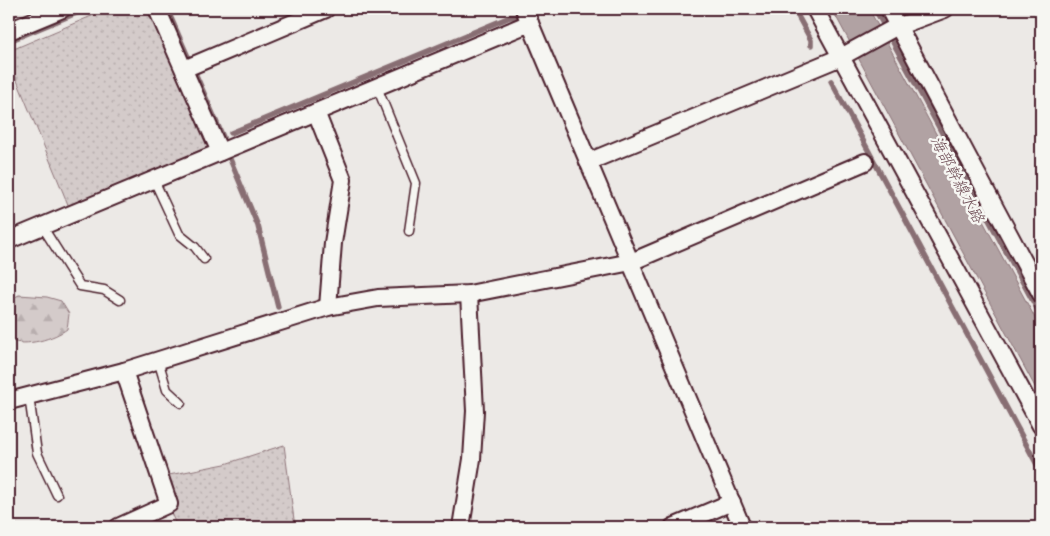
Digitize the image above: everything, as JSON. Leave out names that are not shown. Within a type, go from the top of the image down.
[{"type":"street","points":[[9,31],[62,9]]},
{"type":"street","points":[[157,9],[220,152]]},
{"type":"street","points":[[184,69],[326,9]]},
{"type":"street","points":[[815,9],[1041,426]]},
{"type":"street","points":[[889,9],[896,28],[1041,294]]},
{"type":"street","points":[[588,162],[841,57],[896,28],[945,9]]},
{"type":"street","points":[[9,240],[377,87],[527,16],[742,527]]},
{"type":"street","points":[[316,112],[342,180],[333,243],[328,307]]},
{"type":"street","points":[[9,401],[124,371],[328,307],[378,298],[469,294],[631,262],[865,162]]},
{"type":"street","points":[[461,527],[472,459],[474,411],[469,294]]},
{"type":"street","points":[[118,527],[169,504],[124,371]]},
{"type":"street","points":[[673,527],[732,502]]},
{"type":"lane","points":[[377,87],[416,183],[408,231]]},
{"type":"lane","points":[[154,180],[178,234],[195,247],[204,259]]},
{"type":"lane","points":[[42,226],[76,283],[86,289],[104,290],[120,300]]},
{"type":"lane","points":[[158,360],[167,390],[181,403]]},
{"type":"lane","points":[[29,396],[37,453],[57,495]]},
{"type":"green space","points":[[108,9],[154,9],[212,145],[69,207],[9,61],[9,51]]},
{"type":"green space","points":[[19,295],[47,297],[61,301],[69,314],[67,329],[55,336],[40,341],[24,343],[10,340],[9,300]]},
{"type":"green space","points":[[284,445],[295,527],[177,527],[169,508],[164,476],[225,464]]},
{"type":"water","name":"海部幹線水路","points":[[832,9],[869,9],[1041,329],[1041,398]]},
{"type":"waterway","points":[[9,41],[86,9]]},
{"type":"waterway","points":[[167,9],[189,59]]},
{"type":"waterway","points":[[794,9],[811,40],[811,45]]},
{"type":"waterway","name":"海部幹線水路","points":[[875,9],[1041,316]]},
{"type":"waterway","points":[[231,133],[510,17],[517,17]]},
{"type":"waterway","points":[[196,75],[223,137]]},
{"type":"waterway","points":[[831,81],[1041,472]]},
{"type":"waterway","points":[[230,159],[258,226],[278,307]]}]
